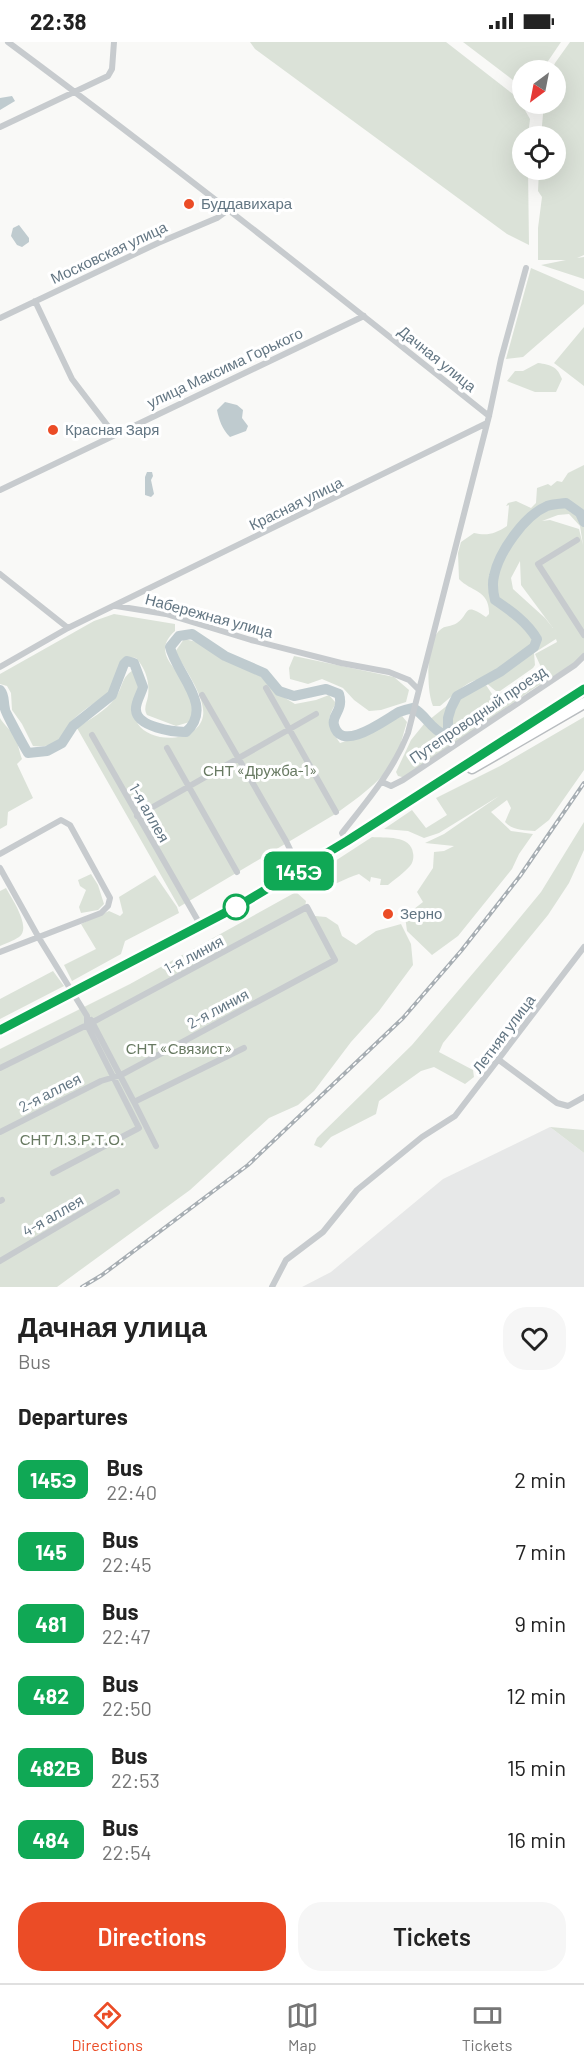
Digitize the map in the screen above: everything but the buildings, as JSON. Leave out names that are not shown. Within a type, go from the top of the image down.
[{"type":"highway","points":[[0,1030],[201,927],[300,870],[584,689]]},
{"type":"highway","points":[[426,789],[470,769],[584,703]]},
{"type":"street","name":"Дачная улица","points":[[8,42],[76,92],[364,316],[488,420]]},
{"type":"street","points":[[0,127],[111,73],[114,42]]},
{"type":"street","name":"Московская улица","points":[[0,318],[158,243],[217,218],[228,210]]},
{"type":"street","points":[[347,841],[342,833],[382,782],[400,753],[411,720],[526,268]]},
{"type":"street","points":[[36,301],[72,379],[114,434]]},
{"type":"street","name":"улица Максима Горького","points":[[0,490],[364,316]]},
{"type":"street","name":"Красная улица","points":[[116,606],[488,420]]},
{"type":"street","points":[[577,540],[538,564],[584,635]]},
{"type":"street","points":[[0,573],[68,628]]},
{"type":"street","points":[[0,667],[68,628],[116,606]]},
{"type":"street","name":"Набережная улица","points":[[116,606],[165,614],[251,640],[341,663],[389,672],[409,680],[418,689]]},
{"type":"street","name":"Путепроводный проезд","points":[[382,782],[391,786],[403,780],[575,665],[584,656]]},
{"type":"street","points":[[266,688],[336,812]]},
{"type":"street","points":[[202,695],[286,841],[300,870]]},
{"type":"street","points":[[137,816],[316,714]]},
{"type":"street","name":"1-я аллея","points":[[92,735],[201,927]]},
{"type":"street","points":[[167,748],[237,872]]},
{"type":"street","points":[[0,854],[61,820],[70,825],[110,898],[108,906],[101,913],[0,952]]},
{"type":"street","points":[[0,868],[39,938],[87,1016],[112,1077],[139,1128],[53,1173]]},
{"type":"street","name":"1-я линия","points":[[90,1023],[306,907],[335,960]]},
{"type":"street","name":"Летняя улица","points":[[272,1287],[286,1260],[323,1232],[357,1190],[435,1127],[455,1116],[584,947]]},
{"type":"street","name":"2-я линия","points":[[112,1077],[121,1075],[335,960]]},
{"type":"street","points":[[0,1068],[90,1023]]},
{"type":"street","points":[[90,1023],[121,1075],[156,1146]]},
{"type":"street","points":[[134,1102],[244,1048]]},
{"type":"street","points":[[499,1060],[557,1103],[567,1106],[584,1097]]},
{"type":"street","name":"2-я аллея","points":[[0,1132],[112,1077]]},
{"type":"street","name":"4-я аллея","points":[[0,1261],[117,1192]]},
{"type":"shaded area","points":[[12,96],[15,101],[0,110],[0,98]]},
{"type":"shaded area","points":[[19,225],[29,238],[29,242],[22,247],[17,245],[11,236],[13,228]]},
{"type":"shaded area","points":[[225,402],[237,405],[243,410],[242,418],[248,426],[246,431],[230,437],[225,431],[217,410]]},
{"type":"shaded area","points":[[147,472],[152,472],[153,476],[151,480],[154,494],[151,497],[145,495]]},
{"type":"shaded area","points":[[550,1127],[584,1153],[584,1287],[302,1287],[331,1272],[443,1179]]},
{"type":"green space","points":[[250,42],[446,42],[512,93],[512,114],[527,114],[530,119],[529,126],[512,126],[512,180],[528,180],[529,245],[507,234],[255,49]]},
{"type":"green space","points":[[463,42],[561,42],[549,60],[512,60],[512,79]]},
{"type":"green space","points":[[570,42],[584,42],[584,255],[577,258],[584,257],[584,279],[541,265],[566,260],[538,260],[538,228],[542,197],[538,191],[539,180],[566,180],[566,126],[542,126],[543,114],[566,114],[566,60],[557,60]]},
{"type":"green space","points":[[531,268],[584,291],[584,304],[523,357],[506,359]]},
{"type":"green space","points":[[584,327],[584,386],[554,363]]},
{"type":"green space","points":[[538,363],[553,367],[558,371],[562,379],[556,392],[535,392],[507,381],[515,371],[523,371]]},
{"type":"green space","points":[[584,465],[584,657],[533,689],[406,778],[398,776],[396,772],[411,740],[424,724],[459,696],[486,685],[494,697],[541,667],[535,654],[557,642],[556,639],[534,653],[533,668],[500,691],[496,691],[480,680],[475,680],[440,706],[433,706],[428,678],[430,655],[435,636],[442,628],[461,620],[470,609],[486,617],[489,614],[483,596],[459,579],[458,553],[461,542],[474,533],[491,534],[507,526],[509,505],[506,506],[508,503],[516,501],[531,508],[536,503],[537,488],[548,484],[551,486],[557,481],[562,482],[568,473]],"holes":[[[569,514],[580,526],[583,545],[579,529],[550,520],[542,521]],[[520,561],[521,585],[553,628],[513,589],[511,578]]]},
{"type":"green space","points":[[114,614],[175,624],[175,631],[165,647],[166,654],[191,692],[194,704],[193,721],[176,726],[147,715],[145,708],[148,696],[146,675],[136,658],[130,658],[121,664],[110,691],[76,717],[60,740],[47,746],[33,746],[12,710],[11,693],[7,686],[0,684],[0,674],[94,621]]},
{"type":"green space","name":"СНТ «Дружба-1»","points":[[184,639],[197,642],[260,676],[277,693],[295,704],[329,695],[336,703],[330,715],[329,724],[340,743],[361,736],[402,716],[407,722],[394,759],[381,777],[364,793],[337,813],[179,907],[77,728],[111,703],[126,676],[133,670],[139,690],[132,711],[144,731],[153,735],[174,738],[193,731],[199,725],[203,709],[194,683],[175,652]]},
{"type":"green space","points":[[294,656],[394,677],[409,690],[406,702],[381,710],[369,711],[343,688],[322,679],[308,684],[290,679],[289,668]]},
{"type":"green space","points":[[584,717],[584,770],[549,820],[535,831],[515,829],[505,822],[511,808],[507,800],[491,812],[511,831],[533,834],[512,869],[458,936],[432,955],[407,931],[405,916],[423,902],[417,892],[433,868],[434,852],[444,851],[454,846],[425,843],[444,834],[499,796],[439,833],[424,838],[408,831],[384,829],[412,810],[426,828],[447,815],[436,798],[500,766]]},
{"type":"green space","points":[[0,718],[16,740],[22,759],[17,764],[33,798],[8,812],[7,825],[0,829]]},
{"type":"green space","points":[[584,822],[584,850],[569,883],[548,915],[443,1043],[439,1052],[473,1070],[474,1077],[465,1084],[434,1067],[421,1071],[379,1101],[376,1114],[331,1137],[321,1148],[314,1145],[317,1138],[412,1045],[503,938],[541,892]]},
{"type":"green space","points":[[372,837],[403,840],[408,843],[413,855],[411,865],[388,885],[380,885],[381,879],[371,877],[370,882],[359,874],[318,888],[312,876]]},
{"type":"green space","points":[[91,874],[98,885],[104,904],[98,910],[81,913],[79,907],[86,890],[80,886],[78,880]]},
{"type":"green space","points":[[155,875],[179,913],[125,941],[121,954],[72,981],[64,965],[96,949],[81,924],[109,911],[120,916],[123,913],[119,897]]},
{"type":"green space","points":[[6,888],[20,913],[23,927],[19,937],[0,946],[0,891]]},
{"type":"green space","points":[[296,892],[306,901],[305,907],[315,916],[326,917],[338,925],[342,936],[356,945],[376,931],[401,924],[411,944],[413,965],[314,1091],[298,1105],[269,1118],[190,1190],[57,1287],[0,1287],[0,1049],[130,984]]},
{"type":"green space","points":[[53,971],[64,986],[0,1019],[0,999]]},
{"type":"green space","points":[[550,1127],[584,1130],[584,1153]]},
{"type":"waterway","points":[[0,690],[6,712],[28,753],[47,751],[62,743],[73,726],[112,695],[127,661],[134,663],[143,687],[136,704],[138,716],[142,721],[156,727],[186,732],[194,722],[197,712],[195,701],[170,647],[179,636],[192,634],[225,656],[264,673],[279,691],[294,696],[326,689],[339,694],[340,705],[334,718],[334,725],[338,733],[345,736],[364,732],[399,712],[413,708],[445,735],[451,708],[457,696],[500,672],[534,647],[537,639],[524,622],[495,600],[494,576],[507,546],[521,526],[547,506],[566,503],[580,513],[584,522]]},
{"type":"railway","points":[[82,1287],[102,1275],[248,1165],[403,1018],[461,951],[520,876],[584,783]]},
{"type":"bus line","name":"145Э","points":[[0,1030],[216,919],[300,870],[584,689]]},
{"type":"place","name":"Буддавихара","points":[[189,204]]},
{"type":"place","name":"Красная Заря","points":[[53,430]]},
{"type":"place","name":"Зерно","points":[[388,914]]},
{"type":"park label","name":"СНТ «Связист»","points":[[179,1049]]},
{"type":"park label","name":"СНТ Л.З.Р.Т.О.","points":[[72,1140]]}]
